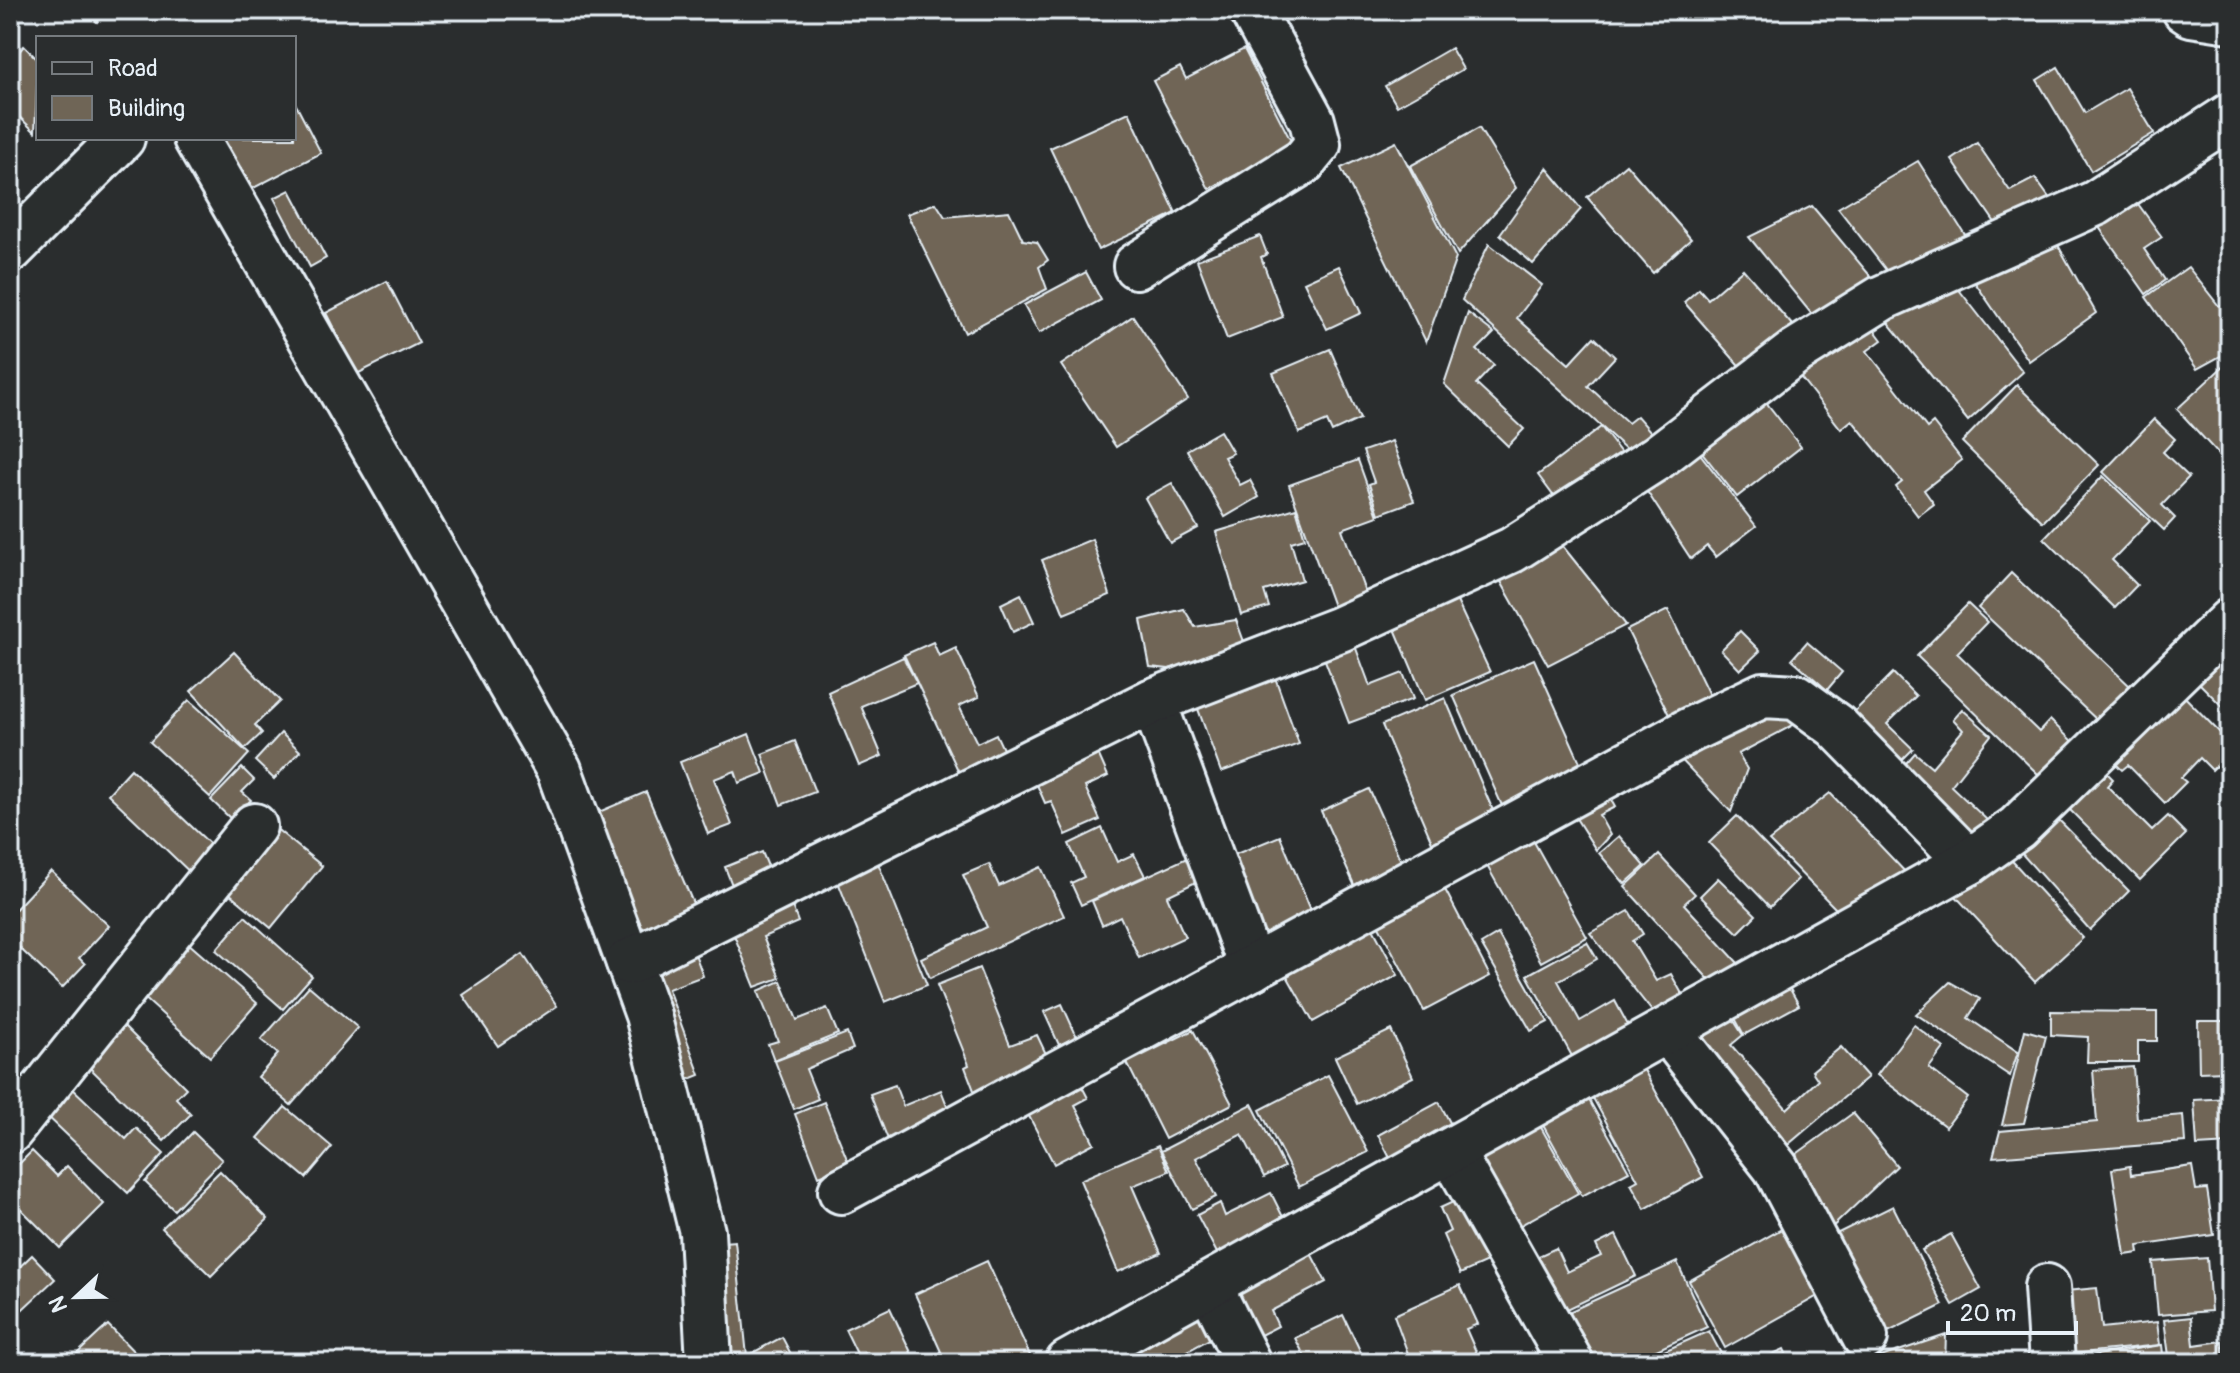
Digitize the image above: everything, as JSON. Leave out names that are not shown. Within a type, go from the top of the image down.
[{"type":"street","points":[[1136,266],[1304,161],[1318,144],[1312,121],[1252,10]]},
{"type":"street","points":[[2185,10],[2191,14],[2230,20]]},
{"type":"street","points":[[629,962],[1153,701],[1340,629],[1512,550],[1658,457],[1795,352],[1882,298],[2096,203],[2230,116]]},
{"type":"street","points":[[18,224],[120,140]]},
{"type":"street","points":[[197,140],[559,770],[648,1015],[702,1232],[709,1363]]},
{"type":"street","points":[[1068,1363],[1969,862],[2017,828],[2230,621]]},
{"type":"street","points":[[841,1191],[1690,730],[1763,695],[1796,697],[1836,726],[1969,862]]},
{"type":"street","points":[[1153,701],[1252,968]]},
{"type":"street","points":[[10,1131],[254,826]]},
{"type":"street","points":[[1668,1031],[1776,1168],[1865,1337]]},
{"type":"street","points":[[1451,1151],[1571,1363]]},
{"type":"street","points":[[1209,1285],[1248,1363]]},
{"type":"street","points":[[2047,1287],[2052,1363]]},
{"type":"building","points":[[81,10],[106,10],[97,22]]},
{"type":"building","points":[[24,46],[36,58],[35,132],[10,108],[10,61]]},
{"type":"building","points":[[1451,48],[1463,69],[1397,106],[1385,86]]},
{"type":"building","points":[[1244,49],[1293,145],[1209,189],[1153,81],[1180,67],[1186,79]]},
{"type":"building","points":[[2058,67],[2085,113],[2127,88],[2154,133],[2091,171],[2037,80]]},
{"type":"building","points":[[296,105],[321,153],[244,193],[217,140],[296,140]]},
{"type":"building","points":[[1129,112],[1176,213],[1098,250],[1050,148]]},
{"type":"building","points":[[1479,128],[1516,188],[1458,254],[1410,166]]},
{"type":"building","points":[[1396,142],[1456,258],[1426,342],[1341,168]]},
{"type":"building","points":[[1977,143],[2010,191],[2035,178],[2050,199],[1998,227],[1952,160]]},
{"type":"building","points":[[1918,161],[1969,241],[1893,279],[1838,208]]},
{"type":"building","points":[[1626,164],[1691,239],[1653,273],[1587,197]]},
{"type":"building","points":[[1547,168],[1581,209],[1533,264],[1500,234]]},
{"type":"building","points":[[290,190],[326,258],[310,267],[274,198]]},
{"type":"building","points":[[2133,197],[2162,237],[2144,249],[2165,280],[2146,294],[2096,223]]},
{"type":"building","points":[[936,203],[945,217],[1009,211],[1023,240],[1037,242],[1048,260],[1039,267],[1047,289],[965,333],[907,214]]},
{"type":"building","points":[[1812,206],[1877,284],[1818,322],[1749,237]]},
{"type":"building","points":[[1260,236],[1267,254],[1261,257],[1283,317],[1227,339],[1197,260]]},
{"type":"building","points":[[2054,238],[2096,313],[2029,361],[1967,271]]},
{"type":"building","points":[[1489,244],[1542,285],[1517,318],[1569,364],[1594,337],[1615,357],[1588,386],[1628,423],[1637,416],[1652,433],[1628,451],[1462,300]]},
{"type":"building","points":[[1339,266],[1361,313],[1327,329],[1304,282]]},
{"type":"building","points":[[2188,267],[2219,306],[2230,301],[2230,351],[2197,369],[2146,297]]},
{"type":"building","points":[[1743,269],[1793,326],[1743,370],[1684,302],[1699,289],[1708,299]]},
{"type":"building","points":[[1086,272],[1101,300],[1039,333],[1024,305]]},
{"type":"building","points":[[387,281],[419,343],[357,374],[326,313]]},
{"type":"building","points":[[1953,282],[2023,372],[1968,421],[1881,314]]},
{"type":"building","points":[[1468,313],[1494,333],[1477,350],[1494,365],[1476,384],[1524,429],[1508,446],[1444,384]]},
{"type":"building","points":[[1133,316],[1188,399],[1116,447],[1061,365]]},
{"type":"building","points":[[1867,320],[1882,340],[1867,351],[1927,428],[1933,423],[1962,460],[1924,490],[1934,504],[1918,516],[1896,487],[1902,482],[1852,420],[1841,429],[1798,374]]},
{"type":"building","points":[[1330,349],[1360,419],[1332,432],[1327,421],[1299,433],[1273,373]]},
{"type":"building","points":[[2230,360],[2230,467],[2177,409]]},
{"type":"building","points":[[2017,385],[2099,465],[2043,522],[1962,442]]},
{"type":"building","points":[[1758,392],[1801,447],[1737,497],[1694,442]]},
{"type":"building","points":[[2154,419],[2175,439],[2163,452],[2189,477],[2162,505],[2175,518],[2164,530],[2103,472]]},
{"type":"building","points":[[1601,427],[1621,453],[1558,502],[1538,475]]},
{"type":"building","points":[[1220,431],[1233,453],[1224,457],[1240,485],[1250,480],[1259,497],[1225,517],[1187,450]]},
{"type":"building","points":[[1392,441],[1414,501],[1379,514],[1369,484],[1374,482],[1363,451]]},
{"type":"building","points":[[1694,446],[1756,526],[1716,557],[1707,546],[1691,559],[1646,490]]},
{"type":"building","points":[[1358,460],[1378,516],[1342,529],[1371,608],[1338,620],[1289,485]]},
{"type":"building","points":[[2103,476],[2150,521],[2112,560],[2137,585],[2115,608],[2044,538]]},
{"type":"building","points":[[1172,483],[1198,528],[1170,543],[1145,498]]},
{"type":"building","points":[[1296,508],[1305,538],[1291,542],[1302,580],[1264,591],[1269,607],[1241,615],[1216,532]]},
{"type":"building","points":[[1553,534],[1626,625],[1548,665],[1495,571]]},
{"type":"building","points":[[1092,539],[1110,595],[1064,614],[1042,560]]},
{"type":"building","points":[[2011,573],[2130,686],[2098,721],[1978,608]]},
{"type":"building","points":[[1021,594],[1034,622],[1013,632],[1001,604]]},
{"type":"building","points":[[1455,597],[1490,672],[1425,700],[1387,610]]},
{"type":"building","points":[[1968,604],[1987,622],[1957,653],[2039,732],[2050,720],[2075,744],[2042,778],[1917,656]]},
{"type":"building","points":[[1184,609],[1195,627],[1236,620],[1246,647],[1169,669],[1150,667],[1141,620]]},
{"type":"building","points":[[1668,610],[1712,701],[1672,721],[1627,630]]},
{"type":"building","points":[[1740,631],[1760,651],[1740,670],[1721,650]]},
{"type":"building","points":[[2230,634],[2230,714],[2190,674]]},
{"type":"building","points":[[1351,635],[1370,686],[1403,673],[1413,699],[1349,723],[1320,647]]},
{"type":"building","points":[[933,642],[939,656],[956,648],[979,697],[959,706],[977,743],[996,734],[1009,762],[964,783],[904,655]]},
{"type":"building","points":[[1807,642],[1842,672],[1827,690],[1792,659]]},
{"type":"building","points":[[234,652],[280,701],[255,725],[262,733],[245,749],[191,691]]},
{"type":"building","points":[[903,657],[917,683],[861,706],[882,756],[859,766],[828,692]]},
{"type":"building","points":[[1534,659],[1588,780],[1507,817],[1453,695]]},
{"type":"building","points":[[1272,669],[1299,744],[1221,772],[1194,698]]},
{"type":"building","points":[[1893,673],[1916,696],[1887,724],[1913,749],[1895,767],[1847,719]]},
{"type":"building","points":[[2178,690],[2230,743],[2230,752],[2212,770],[2200,758],[2181,778],[2186,782],[2165,803],[2128,765],[2122,770],[2110,758]]},
{"type":"building","points":[[1445,698],[1500,827],[1437,854],[1382,725]]},
{"type":"building","points":[[189,700],[249,754],[210,797],[150,742]]},
{"type":"building","points":[[1769,700],[1801,721],[1738,754],[1747,769],[1731,812],[1673,751]]},
{"type":"building","points":[[1962,709],[1991,735],[1951,786],[1987,820],[1970,841],[1899,771],[1915,753],[1932,767],[1963,730],[1953,719]]},
{"type":"building","points":[[281,733],[300,751],[274,779],[255,761]]},
{"type":"building","points":[[749,734],[764,773],[739,783],[735,771],[714,779],[732,825],[708,834],[680,762]]},
{"type":"building","points":[[795,741],[815,792],[781,805],[762,754]]},
{"type":"building","points":[[1096,749],[1108,776],[1085,787],[1100,820],[1066,835],[1051,801],[1045,803],[1034,778]]},
{"type":"building","points":[[2097,763],[2113,779],[2107,786],[2152,831],[2168,816],[2186,834],[2140,880],[2060,800]]},
{"type":"building","points":[[242,768],[254,780],[242,792],[251,800],[231,819],[211,800]]},
{"type":"building","points":[[131,769],[210,844],[204,849],[215,859],[197,879],[108,794]]},
{"type":"building","points":[[1604,788],[1615,807],[1599,815],[1610,835],[1596,850],[1567,804]]},
{"type":"building","points":[[1369,789],[1404,868],[1356,889],[1321,811]]},
{"type":"building","points":[[646,792],[698,915],[646,937],[594,814]]},
{"type":"building","points":[[1830,793],[1909,876],[1838,911],[1769,841]]},
{"type":"building","points":[[2049,810],[2129,891],[2090,930],[2014,845]]},
{"type":"building","points":[[1737,816],[1798,879],[1770,907],[1709,843]]},
{"type":"building","points":[[274,827],[322,866],[271,928],[223,888]]},
{"type":"building","points":[[1102,828],[1117,862],[1134,854],[1145,876],[1081,905],[1071,883],[1084,877],[1069,844]]},
{"type":"building","points":[[1528,831],[1587,937],[1541,962],[1482,857]]},
{"type":"building","points":[[1280,836],[1316,922],[1262,945],[1226,858]]},
{"type":"building","points":[[1619,836],[1645,866],[1625,884],[1599,853]]},
{"type":"building","points":[[762,852],[775,883],[737,898],[725,867]]},
{"type":"building","points":[[2004,852],[2083,938],[2035,982],[1950,890]]},
{"type":"building","points":[[1659,855],[1695,894],[1684,904],[1738,963],[1714,985],[1625,887]]},
{"type":"building","points":[[1189,857],[1200,880],[1167,896],[1185,937],[1139,958],[1120,916],[1102,925],[1092,901]]},
{"type":"building","points":[[876,858],[927,985],[885,1002],[835,874]]},
{"type":"building","points":[[989,864],[999,886],[1041,867],[1064,916],[930,978],[921,958],[987,927],[963,875]]},
{"type":"building","points":[[51,871],[109,926],[79,958],[85,964],[62,988],[10,939],[10,915]]},
{"type":"building","points":[[1438,876],[1490,976],[1424,1011],[1371,911]]},
{"type":"building","points":[[1718,878],[1756,915],[1738,933],[1700,896]]},
{"type":"building","points":[[790,901],[798,922],[763,937],[780,978],[755,987],[730,925]]},
{"type":"building","points":[[1629,911],[1643,934],[1632,941],[1656,981],[1671,974],[1686,1001],[1655,1015],[1590,933]]},
{"type":"building","points":[[1364,912],[1398,975],[1313,1022],[1278,960]]},
{"type":"building","points":[[245,916],[312,976],[283,1009],[216,950]]},
{"type":"building","points":[[1498,934],[1548,1022],[1531,1031],[1481,944]]},
{"type":"building","points":[[187,942],[257,1003],[210,1057],[141,995]]},
{"type":"building","points":[[1587,942],[1597,959],[1558,981],[1580,1021],[1615,1001],[1629,1027],[1573,1058],[1527,975]]},
{"type":"building","points":[[694,951],[703,976],[668,989],[700,1075],[680,1083],[638,972]]},
{"type":"building","points":[[523,954],[557,1006],[498,1046],[463,995]]},
{"type":"building","points":[[979,968],[1010,1045],[1037,1035],[1047,1056],[975,1093],[965,1067],[969,1065],[937,985]]},
{"type":"building","points":[[781,981],[797,1020],[827,1008],[838,1034],[774,1060],[768,1044],[778,1041],[758,991]]},
{"type":"building","points":[[1786,982],[1799,1005],[1744,1035],[1731,1011]]},
{"type":"building","points":[[1950,982],[1980,999],[1968,1018],[2018,1052],[2010,1076],[1916,1014]]},
{"type":"building","points":[[309,986],[358,1028],[291,1105],[258,1077],[278,1054],[261,1040]]},
{"type":"building","points":[[1062,1004],[1077,1037],[1059,1045],[1044,1012]]},
{"type":"building","points":[[2051,1011],[2157,1012],[2157,1041],[2138,1041],[2138,1062],[2087,1062],[2088,1037],[2051,1035]]},
{"type":"building","points":[[1729,1013],[1743,1035],[1731,1045],[1787,1109],[1818,1080],[1812,1071],[1841,1047],[1868,1077],[1783,1149],[1690,1034]]},
{"type":"building","points":[[2198,1021],[2230,1021],[2230,1039],[2224,1039],[2225,1071],[2199,1072]]},
{"type":"building","points":[[121,1023],[186,1088],[176,1098],[191,1114],[164,1141],[83,1061]]},
{"type":"building","points":[[1914,1025],[1944,1048],[1929,1068],[1968,1098],[1946,1127],[1877,1075]]},
{"type":"building","points":[[1193,1030],[1232,1104],[1165,1139],[1127,1063]]},
{"type":"building","points":[[1391,1030],[1413,1077],[1357,1104],[1335,1057]]},
{"type":"building","points":[[2025,1030],[2046,1036],[2024,1123],[2002,1125]]},
{"type":"building","points":[[847,1033],[853,1049],[806,1069],[818,1099],[794,1109],[775,1061]]},
{"type":"building","points":[[1639,1061],[1703,1177],[1645,1209],[1631,1184],[1638,1180],[1588,1089]]},
{"type":"building","points":[[2133,1067],[2137,1119],[2183,1115],[2185,1142],[1993,1157],[2000,1131],[2097,1122],[2093,1070]]},
{"type":"building","points":[[1074,1071],[1088,1098],[1075,1105],[1094,1143],[1054,1164],[1020,1099]]},
{"type":"building","points":[[1328,1075],[1368,1152],[1299,1187],[1260,1110]]},
{"type":"building","points":[[895,1085],[903,1106],[941,1090],[952,1118],[889,1142],[870,1094]]},
{"type":"building","points":[[70,1086],[126,1139],[136,1128],[164,1154],[128,1193],[44,1113]]},
{"type":"building","points":[[1585,1093],[1629,1171],[1582,1196],[1539,1118]]},
{"type":"building","points":[[2230,1098],[2230,1144],[2197,1146],[2194,1100]]},
{"type":"building","points":[[824,1102],[849,1164],[819,1176],[795,1114]]},
{"type":"building","points":[[1439,1102],[1454,1130],[1392,1162],[1378,1135]]},
{"type":"building","points":[[1252,1104],[1284,1167],[1264,1177],[1242,1134],[1196,1158],[1216,1197],[1192,1209],[1161,1151]]},
{"type":"building","points":[[285,1107],[332,1147],[306,1178],[258,1138]]},
{"type":"building","points":[[1853,1113],[1897,1166],[1825,1234],[1791,1158]]},
{"type":"building","points":[[1538,1122],[1578,1193],[1510,1231],[1471,1160]]},
{"type":"building","points":[[193,1132],[222,1160],[174,1210],[145,1182]]},
{"type":"building","points":[[1158,1146],[1169,1171],[1132,1186],[1161,1253],[1118,1272],[1080,1180]]},
{"type":"building","points":[[32,1151],[57,1176],[67,1166],[104,1204],[60,1248],[10,1198],[10,1173]]},
{"type":"building","points":[[2130,1166],[2131,1175],[2192,1166],[2196,1190],[2207,1189],[2214,1235],[2138,1246],[2139,1253],[2125,1255],[2112,1169]]},
{"type":"building","points":[[220,1171],[268,1219],[211,1276],[162,1228]]},
{"type":"building","points":[[1271,1193],[1286,1223],[1219,1257],[1197,1215],[1220,1203],[1225,1216]]},
{"type":"building","points":[[1466,1196],[1494,1259],[1460,1274],[1443,1235],[1450,1231],[1440,1208]]},
{"type":"building","points":[[1893,1206],[1943,1305],[1876,1338],[1826,1239]]},
{"type":"building","points":[[1794,1222],[1830,1289],[1725,1348],[1689,1281]]},
{"type":"building","points":[[1951,1234],[1981,1289],[1953,1305],[1922,1250]]},
{"type":"building","points":[[1616,1235],[1636,1276],[1557,1314],[1532,1259],[1556,1248],[1567,1272],[1601,1256],[1596,1245]]},
{"type":"building","points":[[735,1241],[747,1356],[782,1337],[792,1356],[780,1363],[727,1363],[710,1243]]},
{"type":"building","points":[[1305,1242],[1326,1282],[1271,1311],[1278,1326],[1249,1341],[1221,1287]]},
{"type":"building","points":[[32,1255],[55,1279],[10,1321],[10,1276]]},
{"type":"building","points":[[2207,1258],[2211,1311],[2158,1315],[2153,1262]]},
{"type":"building","points":[[987,1261],[1033,1362],[946,1363],[915,1294]]},
{"type":"building","points":[[1677,1262],[1707,1327],[1628,1363],[1584,1363],[1562,1315]]},
{"type":"building","points":[[1460,1285],[1478,1324],[1466,1329],[1481,1363],[1420,1363],[1418,1359],[1411,1362],[1394,1315]]},
{"type":"building","points":[[2097,1288],[2102,1328],[2157,1322],[2160,1345],[2072,1354],[2066,1291]]},
{"type":"building","points":[[1208,1305],[1222,1332],[1166,1363],[1131,1363],[1123,1347]]},
{"type":"building","points":[[890,1308],[916,1363],[872,1363],[867,1352],[858,1356],[845,1329]]},
{"type":"building","points":[[1343,1315],[1366,1363],[1308,1363],[1295,1338]]},
{"type":"building","points":[[2191,1317],[2194,1345],[2222,1341],[2224,1359],[2170,1363],[2164,1320]]},
{"type":"building","points":[[108,1325],[140,1358],[134,1363],[67,1363]]},
{"type":"building","points":[[1709,1331],[1726,1363],[1637,1363]]},
{"type":"building","points":[[1946,1335],[1945,1363],[1866,1362]]},
{"type":"building","points":[[2162,1345],[2164,1363],[2069,1363],[2069,1359]]},
{"type":"building","points":[[1784,1349],[1790,1363],[1760,1363],[1759,1360]]},
{"type":"building","points":[[1206,1353],[1210,1363],[1185,1363]]}]
